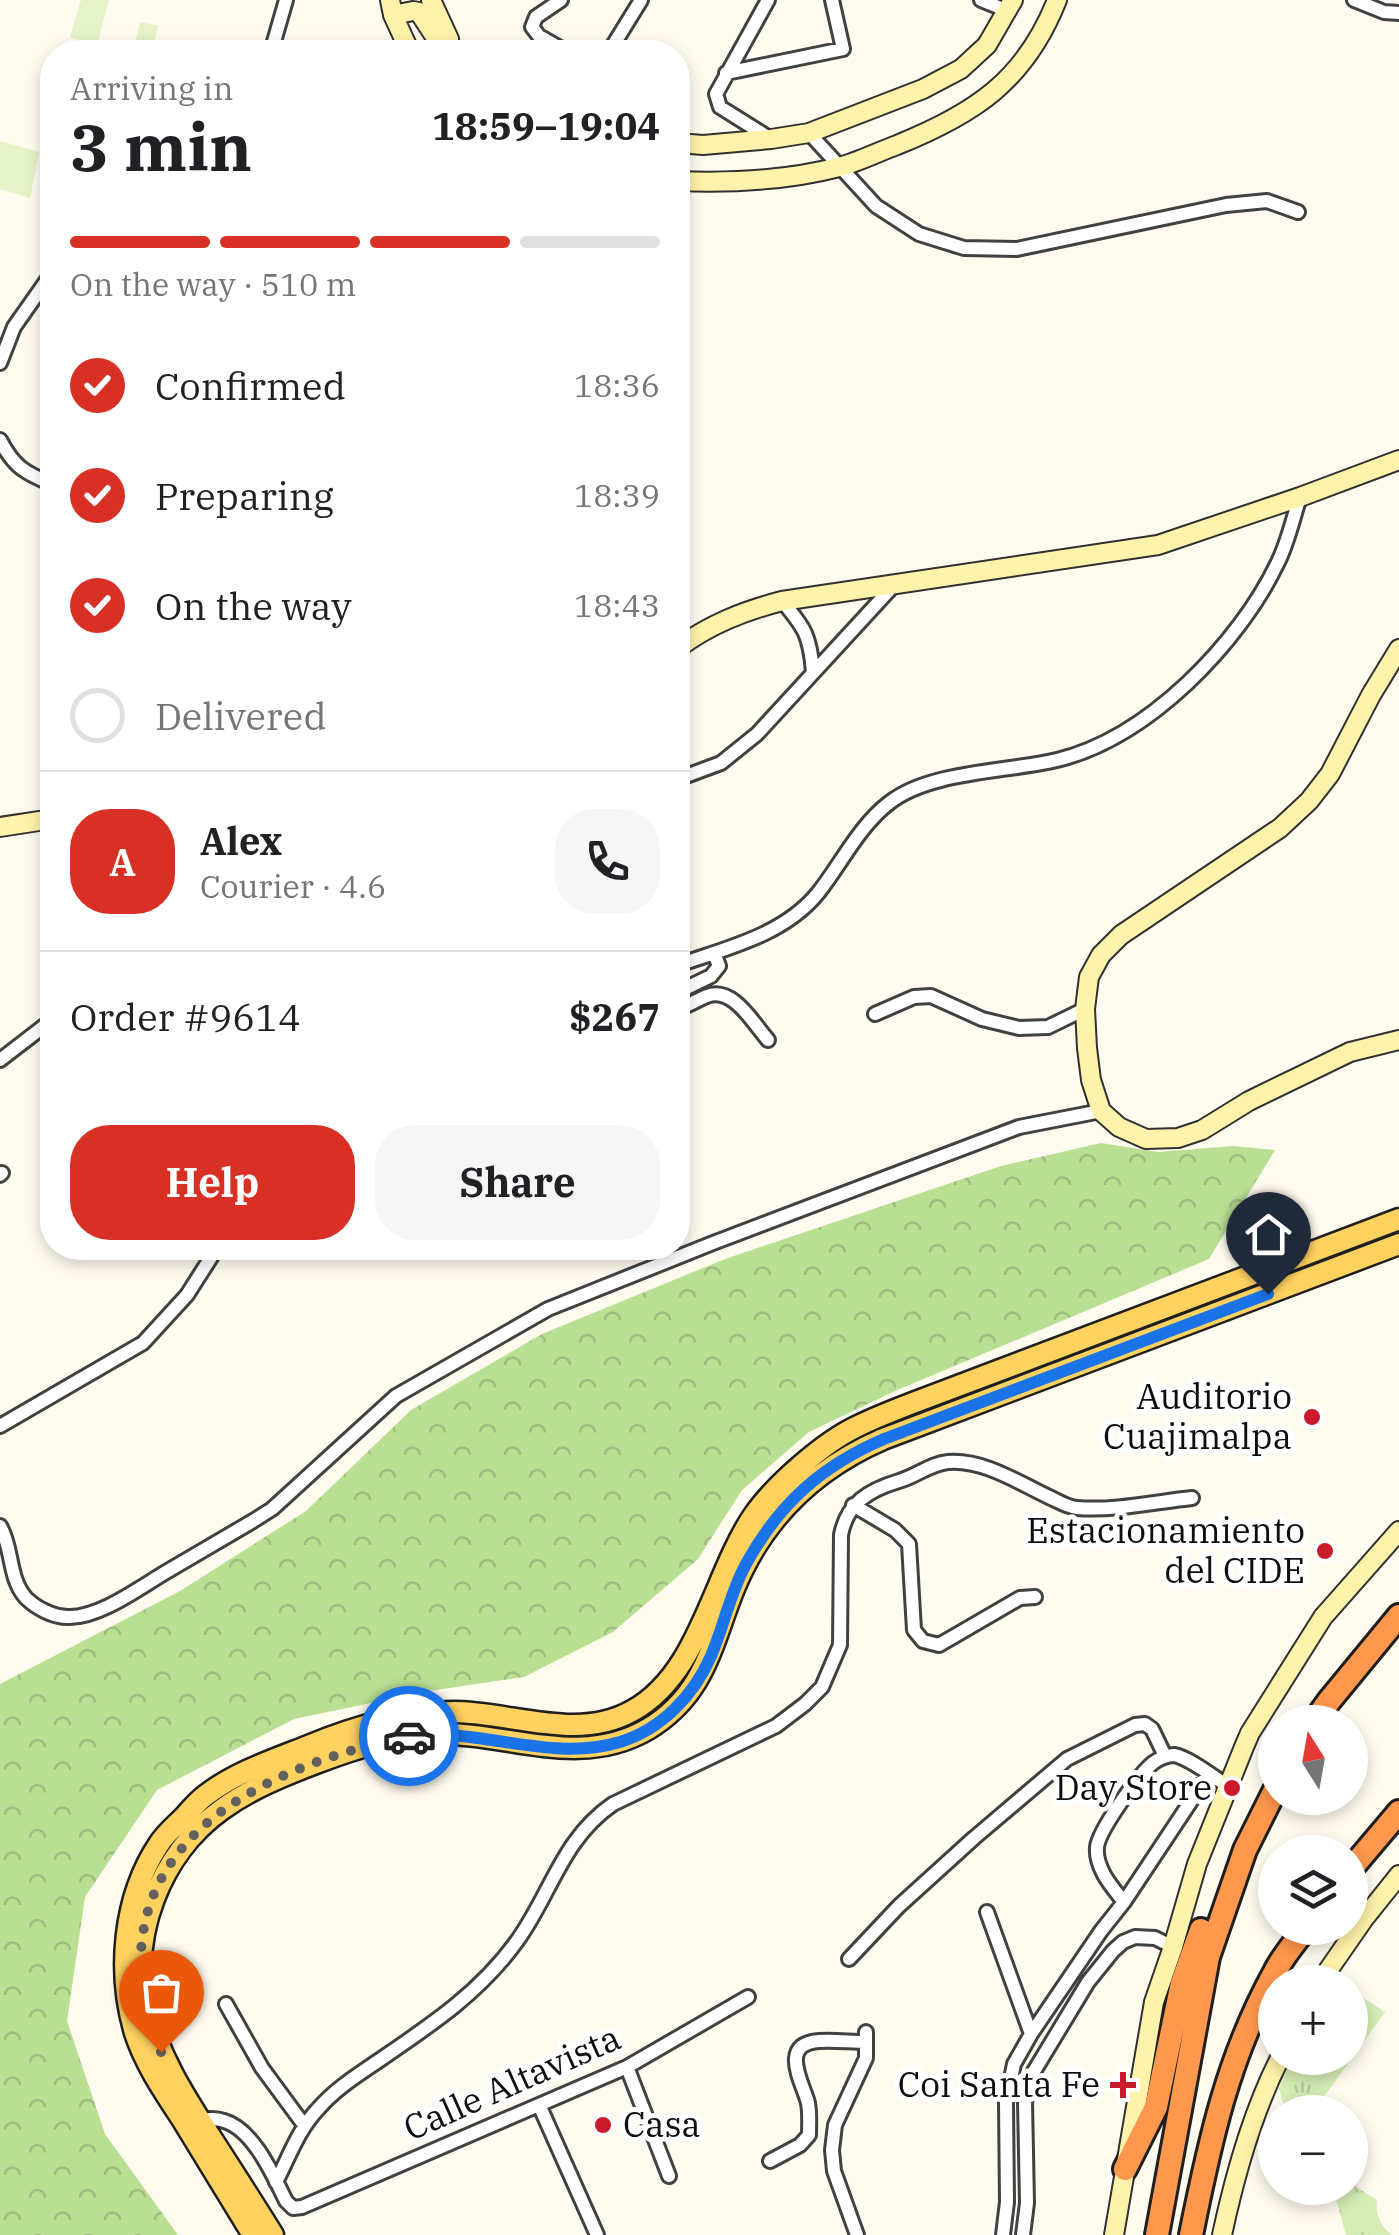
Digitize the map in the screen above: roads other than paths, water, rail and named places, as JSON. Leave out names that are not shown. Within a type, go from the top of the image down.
[{"type":"highway","points":[[1326,1705],[1399,1616]]},
{"type":"highway","points":[[1368,1849],[1399,1812]]},
{"type":"highway","points":[[1157,2235],[1208,1957],[1244,1850],[1262,1815]]},
{"type":"highway","points":[[1123,2180],[1162,2118],[1190,1984],[1183,1951],[1220,1874],[1244,1850]]},
{"type":"highway","points":[[1192,2235],[1213,2132],[1234,2062],[1277,1968],[1294,1945]]},
{"type":"main road","points":[[430,0],[450,40]]},
{"type":"main road","points":[[690,181],[777,177],[840,167],[940,127],[988,98],[1026,59],[1057,0]]},
{"type":"main road","points":[[690,144],[809,134],[923,89],[960,69],[988,45],[1011,6]]},
{"type":"main road","points":[[392,8],[405,40]]},
{"type":"main road","points":[[392,8],[420,12],[438,40]]},
{"type":"main road","points":[[690,640],[717,623],[782,601],[1158,545],[1399,460]]},
{"type":"main road","points":[[1399,650],[1330,774],[1309,801],[1280,828],[1122,935],[1101,955],[1089,977],[1086,1009],[1091,1080],[1101,1111],[1119,1127],[1146,1139],[1178,1138],[1202,1130],[1350,1052],[1399,1040]]},
{"type":"main road","points":[[0,827],[40,822]]},
{"type":"main road","points":[[253,2235],[158,2082],[136,2035],[128,1999],[128,1923],[139,1884],[159,1842],[204,1796],[249,1769],[338,1734],[400,1716],[455,1712],[569,1724],[601,1722],[631,1712],[658,1692],[685,1658],[724,1570],[754,1515],[792,1471],[852,1428],[1399,1219]]},
{"type":"main road","points":[[273,2235],[172,2076],[146,2008],[142,1985],[144,1935],[157,1889],[184,1845],[218,1812],[285,1775],[362,1747],[413,1735],[464,1735],[514,1744],[586,1748],[634,1736],[664,1719],[698,1681],[747,1563],[791,1499],[834,1464],[884,1439],[1399,1244]]},
{"type":"main road","points":[[1183,1951],[1197,1864],[1250,1732],[1323,1617],[1399,1531]]},
{"type":"main road","points":[[1332,1965],[1399,1875]]},
{"type":"main road","points":[[1222,2235],[1250,2132],[1272,2075]]},
{"type":"main road","points":[[1114,2235],[1123,2180]]},
{"type":"street","points":[[274,40],[286,0]]},
{"type":"street","points":[[546,40],[532,26],[536,17],[561,0]]},
{"type":"street","points":[[616,40],[640,0]]},
{"type":"street","points":[[768,0],[716,94],[720,108],[770,139]]},
{"type":"street","points":[[726,73],[843,48],[832,0]]},
{"type":"street","points":[[982,0],[1011,6]]},
{"type":"street","points":[[1354,0],[1384,12],[1399,13]]},
{"type":"street","points":[[809,134],[876,206],[919,234],[964,248],[1017,248],[1226,205],[1267,201],[1298,212]]},
{"type":"street","points":[[0,364],[14,327],[40,289]]},
{"type":"street","points":[[0,440],[9,458],[25,473],[40,479]]},
{"type":"street","points":[[690,961],[747,942],[789,920],[815,897],[865,828],[888,804],[911,790],[932,782],[1058,760],[1098,746],[1159,708],[1213,656],[1251,609],[1279,560],[1300,497]]},
{"type":"street","points":[[690,775],[721,763],[758,734],[896,584]]},
{"type":"street","points":[[782,601],[802,624],[810,644],[813,672]]},
{"type":"street","points":[[690,986],[711,976],[718,966],[714,952]]},
{"type":"street","points":[[690,1004],[711,994],[732,998],[768,1040]]},
{"type":"street","points":[[875,1014],[914,997],[930,996],[1018,1028],[1048,1027],[1086,1009]]},
{"type":"street","points":[[0,1060],[40,1029]]},
{"type":"street","points":[[690,1251],[1019,1128],[1101,1111]]},
{"type":"street","points":[[0,1426],[143,1344],[187,1295],[209,1260]]},
{"type":"street","points":[[0,1526],[16,1582],[27,1598],[44,1611],[65,1617],[86,1615],[117,1601],[272,1508],[396,1396],[548,1309],[669,1260]]},
{"type":"street","points":[[276,2182],[304,2125],[334,2092],[457,2006],[493,1972],[519,1939],[580,1831],[595,1816],[612,1804],[776,1726],[822,1687],[840,1644],[841,1535],[844,1519],[853,1506],[886,1485],[931,1465],[952,1462],[979,1465],[1072,1508],[1192,1498]]},
{"type":"street","points":[[853,1506],[895,1530],[908,1544],[914,1630],[923,1642],[939,1645],[1020,1598],[1036,1597]]},
{"type":"street","points":[[850,1959],[912,1895],[1067,1759],[1145,1724],[1152,1729],[1166,1756]]},
{"type":"street","points":[[1124,1902],[1108,1883],[1097,1847],[1104,1827],[1152,1764],[1177,1755],[1228,1786]]},
{"type":"street","points":[[1003,2235],[1007,2202],[1006,2103],[1014,2064],[1209,1774]]},
{"type":"street","points":[[986,1912],[1031,2034]]},
{"type":"street","points":[[1023,2235],[1027,2203],[1025,2102],[1033,2072],[1088,1982],[1122,1942],[1136,1937],[1156,1938],[1183,1951]]},
{"type":"street","name":"Calle Altavista","points":[[276,2182],[293,2208],[302,2207],[628,2067],[748,1997]]},
{"type":"street","points":[[226,2004],[262,2068],[304,2125]]},
{"type":"street","points":[[770,2161],[808,2135],[808,2103],[796,2073],[800,2048],[817,2041],[866,2037],[866,2058],[834,2125],[832,2150],[834,2170],[858,2235]]},
{"type":"street","points":[[628,2067],[668,2176]]},
{"type":"street","points":[[540,2107],[595,2234]]},
{"type":"street","points":[[200,2120],[220,2119],[236,2126],[249,2138],[276,2182]]},
{"type":"place","name":"Auditorio Cuajimalpa","points":[[1312,1417]]},
{"type":"place","name":"Estacionamiento del CIDE","points":[[1325,1551]]},
{"type":"place","name":"Day Store","points":[[1232,1788]]},
{"type":"place","name":"Coi Santa Fe","points":[[1123,2085]]},
{"type":"place","name":"Casa","points":[[603,2125]]}]
